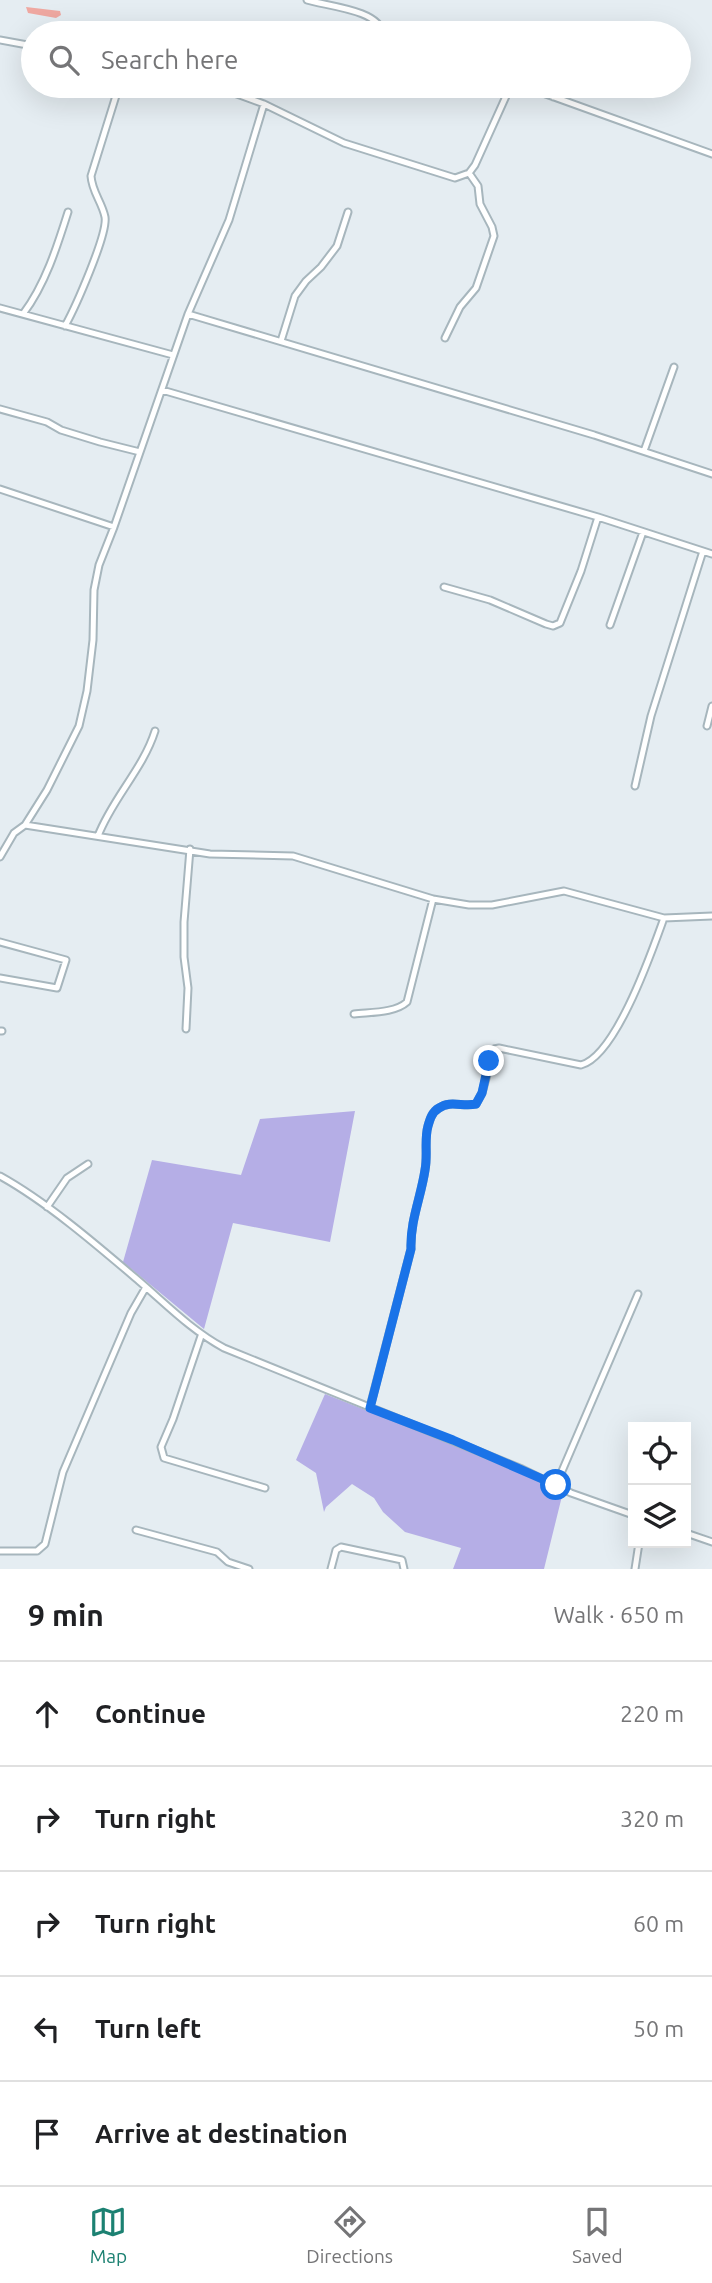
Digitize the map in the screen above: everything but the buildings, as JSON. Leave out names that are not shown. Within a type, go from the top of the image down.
[{"type":"street","points":[[307,0],[361,13],[377,21]]},
{"type":"street","points":[[0,40],[21,44]]},
{"type":"street","points":[[65,326],[77,306],[105,228],[102,205],[92,188],[91,176],[115,98]]},
{"type":"street","points":[[248,98],[323,135],[455,178],[469,173],[475,165],[505,98]]},
{"type":"street","points":[[556,98],[712,154]]},
{"type":"street","points":[[0,857],[14,833],[25,825],[47,790],[79,726],[85,707],[93,640],[94,590],[99,565],[188,314],[229,220],[264,104]]},
{"type":"street","points":[[445,338],[460,307],[476,288],[494,236],[480,204],[478,186],[469,173]]},
{"type":"street","points":[[23,314],[34,300],[68,212]]},
{"type":"street","points":[[281,341],[296,296],[337,246],[348,212]]},
{"type":"street","points":[[0,308],[173,355]]},
{"type":"street","points":[[188,314],[644,451],[712,474]]},
{"type":"street","points":[[644,451],[674,367]]},
{"type":"street","points":[[162,390],[598,517],[712,554]]},
{"type":"street","points":[[0,408],[47,422],[61,430],[140,452]]},
{"type":"street","points":[[0,489],[114,527]]},
{"type":"street","points":[[444,587],[491,600],[546,624],[553,626],[560,623],[581,571],[598,517]]},
{"type":"street","points":[[610,625],[643,532]]},
{"type":"street","points":[[635,786],[651,716],[703,551]]},
{"type":"street","points":[[707,726],[712,706]]},
{"type":"street","points":[[98,836],[112,806],[151,744],[155,731]]},
{"type":"street","points":[[25,825],[210,854],[293,856],[433,899],[469,905],[492,905],[564,891],[664,918],[712,916]]},
{"type":"street","points":[[186,1029],[188,988],[184,957],[184,922],[190,849]]},
{"type":"street","points":[[354,1014],[393,1009],[407,1002],[433,899]]},
{"type":"street","points":[[370,1408],[411,1249],[411,1227],[425,1175],[430,1118],[439,1107],[447,1104],[476,1104],[482,1093],[494,1049],[581,1065],[594,1058],[625,1013],[664,918]]},
{"type":"street","points":[[0,942],[66,960],[57,988],[0,978]]},
{"type":"street","points":[[47,1207],[62,1184],[88,1164]]},
{"type":"street","points":[[0,1176],[47,1207],[146,1287],[201,1336],[224,1348],[453,1440],[571,1493],[628,1513]]},
{"type":"street","points":[[0,1551],[37,1550],[45,1544],[62,1472],[131,1313],[146,1287]]},
{"type":"street","points":[[556,1485],[638,1294]]},
{"type":"street","points":[[201,1336],[161,1453],[164,1458],[172,1461],[265,1488]]},
{"type":"street","points":[[136,1530],[217,1552],[229,1562],[249,1569]]},
{"type":"street","points":[[691,1535],[712,1542]]},
{"type":"street","points":[[331,1569],[336,1550],[341,1547],[402,1560],[404,1569]]},
{"type":"street","points":[[635,1569],[638,1548]]},
{"type":"shaded area","points":[[26,7],[60,11],[61,15],[56,18],[28,13]]},
{"type":"shaded area","points":[[355,1111],[330,1242],[233,1223],[204,1329],[123,1262],[152,1160],[241,1175],[260,1119]]},
{"type":"shaded area","points":[[325,1394],[563,1492],[544,1569],[453,1569],[461,1548],[405,1532],[383,1512],[374,1498],[352,1484],[326,1507],[324,1512],[316,1473],[296,1460]]},
{"type":"route","points":[[489,1061],[482,1093],[476,1104],[447,1104],[439,1107],[430,1118],[423,1184],[411,1227],[411,1249],[370,1408],[453,1440],[556,1485]]}]
